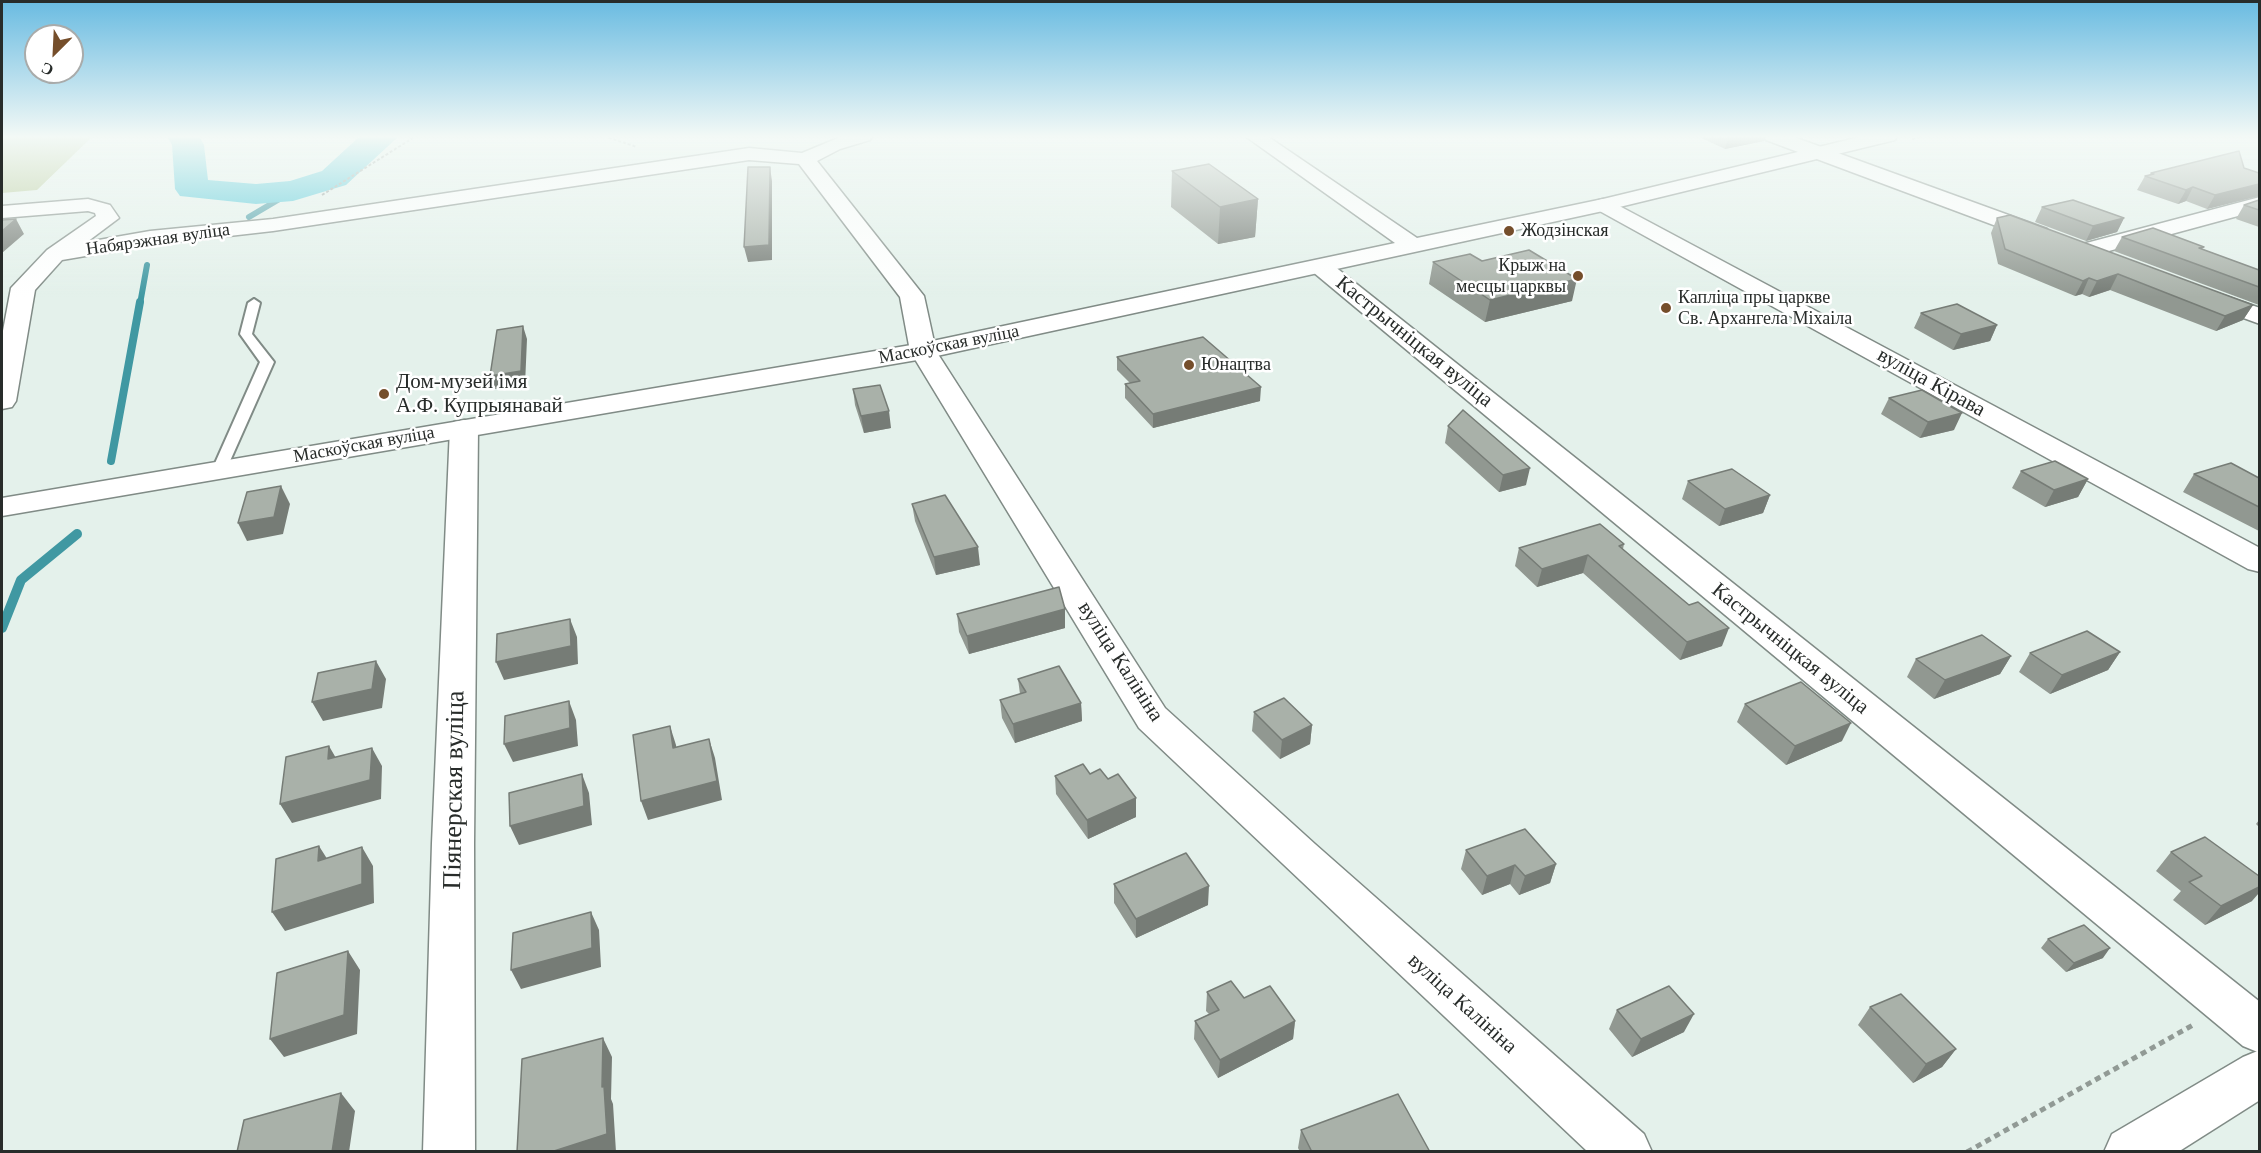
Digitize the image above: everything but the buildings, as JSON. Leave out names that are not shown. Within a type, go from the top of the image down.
[{"type":"street","name":"Набярэжная вуліца","points":[[55,255],[150,238],[273,225],[509,190]]},
{"type":"street","name":"вуліца Калініна","points":[[829,190],[912,296],[923,351],[1152,718],[1300,856],[1626,1152]]},
{"type":"street","points":[[1332,190],[1414,246]]},
{"type":"street","name":"Маскоўская вуліца","points":[[2,507],[923,351],[1321,267],[1665,190]]},
{"type":"street","points":[[1920,190],[2116,263]]},
{"type":"street","points":[[2083,251],[2259,203]]},
{"type":"street","points":[[2,212],[88,205],[103,209],[108,218],[55,255],[23,288],[2,397]]},
{"type":"street","name":"вуліца Кірава","points":[[1603,205],[2259,562]]},
{"type":"street","name":"Кастрычніцкая вуліца","points":[[1321,267],[2259,1031]]},
{"type":"street","points":[[2182,288],[2259,317]]},
{"type":"street","name":"Піянерская вуліца","points":[[448,1152],[453,843],[464,428]]},
{"type":"street","points":[[2130,1152],[2259,1073]]},
{"type":"lane","points":[[219,470],[267,362],[246,333],[254,303]]},
{"type":"path","points":[[273,225],[330,190]]},
{"type":"path","points":[[1967,1152],[2228,1006]]},
{"type":"green space","points":[[2,190],[37,190],[37,190],[2,193]]},
{"type":"waterway","points":[[202,190],[256,194],[297,190]]},
{"type":"waterway","points":[[249,217],[293,191]]},
{"type":"waterway","points":[[140,304],[147,265]]},
{"type":"waterway","points":[[111,461],[140,302]]},
{"type":"waterway","points":[[2,628],[21,580],[77,534]]},
{"type":"place","name":"Жодзінская","points":[[1509,231]]},
{"type":"place","name":"Крыж на месцы царквы","points":[[1578,276]]},
{"type":"place","name":"Капліца пры царкве Св. Архангела Міхаіла","points":[[1666,308]]},
{"type":"place","name":"Юнацтва","points":[[1189,365]]},
{"type":"place","name":"Дом-музей імя А.Ф. Купрыянавай","points":[[384,394]]}]
